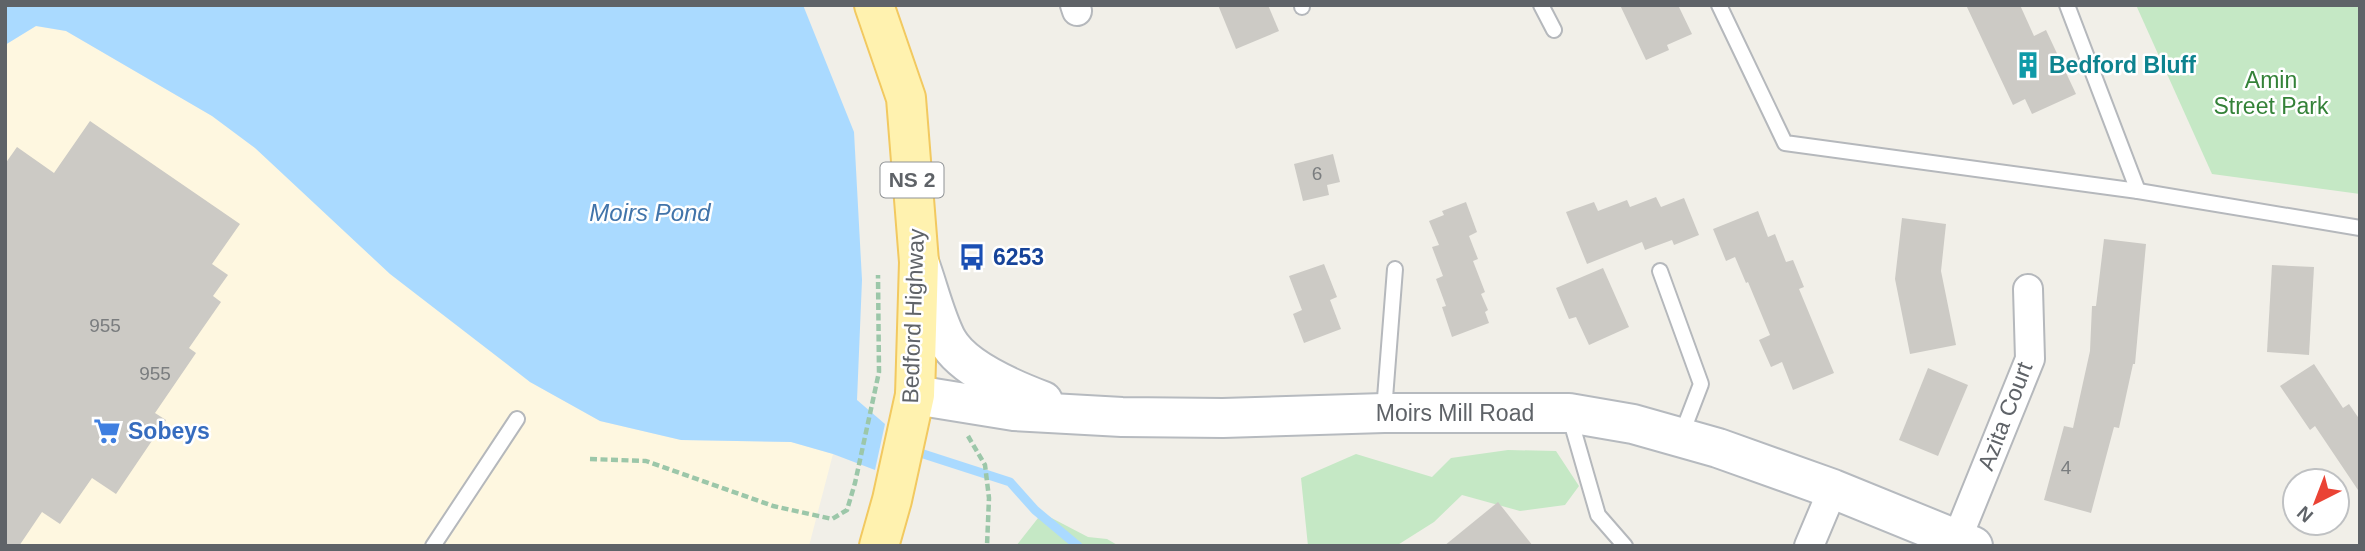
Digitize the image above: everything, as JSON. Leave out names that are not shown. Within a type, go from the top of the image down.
[{"type":"main road","name":"Bedford Highway","points":[[874,5],[906,98],[919,262],[911,411],[881,531]]},
{"type":"street","points":[[919,262],[948,342],[974,368],[1011,389],[1082,415]]},
{"type":"street","name":"Azita Court","points":[[1965,542],[2030,359],[2028,289]]},
{"type":"street","name":"Moirs Mill Road","points":[[911,411],[1014,411],[1223,418],[1384,413],[1569,413],[1633,425],[1718,448],[1833,489],[1965,542]]},
{"type":"street","points":[[1810,546],[1833,489]]},
{"type":"lane","points":[[1541,5],[1555,30]]},
{"type":"lane","points":[[1718,5],[1785,143],[2138,191],[2360,228]]},
{"type":"lane","points":[[2067,5],[2138,191]]},
{"type":"lane","points":[[1384,413],[1395,269]]},
{"type":"lane","points":[[1660,271],[1701,384],[1681,438]]},
{"type":"lane","points":[[1569,413],[1598,515],[1625,546]]},
{"type":"lane","points":[[433,546],[517,419]]},
{"type":"path","points":[[590,459],[646,461],[773,506],[832,519],[847,510],[878,372],[878,275]]},
{"type":"path","points":[[985,465],[989,498],[987,546]]},
{"type":"shaded area","points":[[36,26],[66,31],[212,116],[255,148],[530,382],[600,421],[681,440],[791,442],[833,454],[809,546],[5,546],[5,45]]},
{"type":"green space","name":"Amin Street Park","points":[[2136,5],[2360,5],[2360,194],[2212,174]]},
{"type":"green space","points":[[1508,450],[1556,451],[1579,486],[1565,505],[1520,511],[1462,495],[1434,522],[1396,546],[1308,546],[1301,478],[1356,454],[1432,477],[1451,458]]},
{"type":"green space","points":[[1042,513],[1088,537],[1107,539],[1119,546],[1016,546]]},
{"type":"water","name":"Moirs Pond","points":[[5,5],[803,5],[854,132],[862,280],[857,400],[885,424],[875,470],[791,442],[681,440],[600,421],[530,382],[390,274],[255,148],[212,116],[66,31],[36,26],[5,45]]},
{"type":"building","points":[[1218,5],[1268,5],[1279,31],[1236,49]]},
{"type":"building","points":[[1620,5],[1678,5],[1692,34],[1667,45],[1669,50],[1646,60]]},
{"type":"building","name":"Bedford Bluff","points":[[1966,5],[2020,5],[2034,36],[2046,30],[2076,94],[2032,114],[2025,99],[2013,105]]},
{"type":"building","points":[[90,121],[240,224],[212,264],[228,275],[213,296],[221,302],[189,348],[196,353],[155,413],[166,420],[116,494],[92,478],[60,524],[42,512],[19,546],[5,546],[5,164],[17,147],[54,173]]},
{"type":"building","points":[[1333,154],[1340,182],[1327,185],[1329,195],[1303,201],[1294,164]]},
{"type":"building","points":[[1656,197],[1661,207],[1684,198],[1699,235],[1674,245],[1672,240],[1645,250],[1642,242],[1587,264],[1566,212],[1594,202],[1598,211],[1627,200],[1630,207]]},
{"type":"building","points":[[1466,202],[1477,232],[1469,236],[1478,259],[1473,261],[1485,292],[1481,294],[1488,310],[1485,312],[1489,323],[1452,337],[1442,307],[1446,306],[1436,279],[1443,276],[1432,247],[1439,245],[1429,221],[1444,215],[1442,211]]},
{"type":"building","points":[[1758,211],[1768,237],[1775,234],[1786,262],[1793,260],[1804,287],[1799,289],[1834,373],[1793,390],[1782,362],[1771,367],[1759,340],[1770,335],[1748,282],[1746,283],[1735,257],[1726,261],[1713,229]]},
{"type":"building","points":[[1902,218],[1946,224],[1941,271],[1956,345],[1910,354],[1895,279]]},
{"type":"building","points":[[2104,239],[2146,244],[2135,364],[2119,428],[2114,427],[2091,513],[2044,500],[2064,426],[2073,428],[2090,351],[2092,306],[2096,306]]},
{"type":"building","points":[[1324,264],[1337,297],[1330,300],[1341,329],[1304,343],[1293,314],[1302,310],[1289,276]]},
{"type":"building","points":[[2272,265],[2314,267],[2309,355],[2267,352]]},
{"type":"building","points":[[1603,268],[1629,327],[1589,345],[1576,317],[1569,319],[1556,288]]},
{"type":"building","points":[[2314,364],[2343,408],[2349,404],[2360,420],[2360,493],[2351,480],[2351,467],[2343,467],[2315,426],[2310,430],[2280,386]]},
{"type":"building","points":[[1928,368],[1968,385],[1938,456],[1899,440]]},
{"type":"building","points":[[1498,502],[1533,546],[1444,546]]},
{"type":"waterway","points":[[911,450],[1010,482],[1035,510],[1078,546]]},
{"type":"place","name":"Bedford Bluff","points":[[2028,65]]},
{"type":"place","name":"6253","points":[[972,257]]},
{"type":"place","name":"Sobeys","points":[[107,431]]}]
